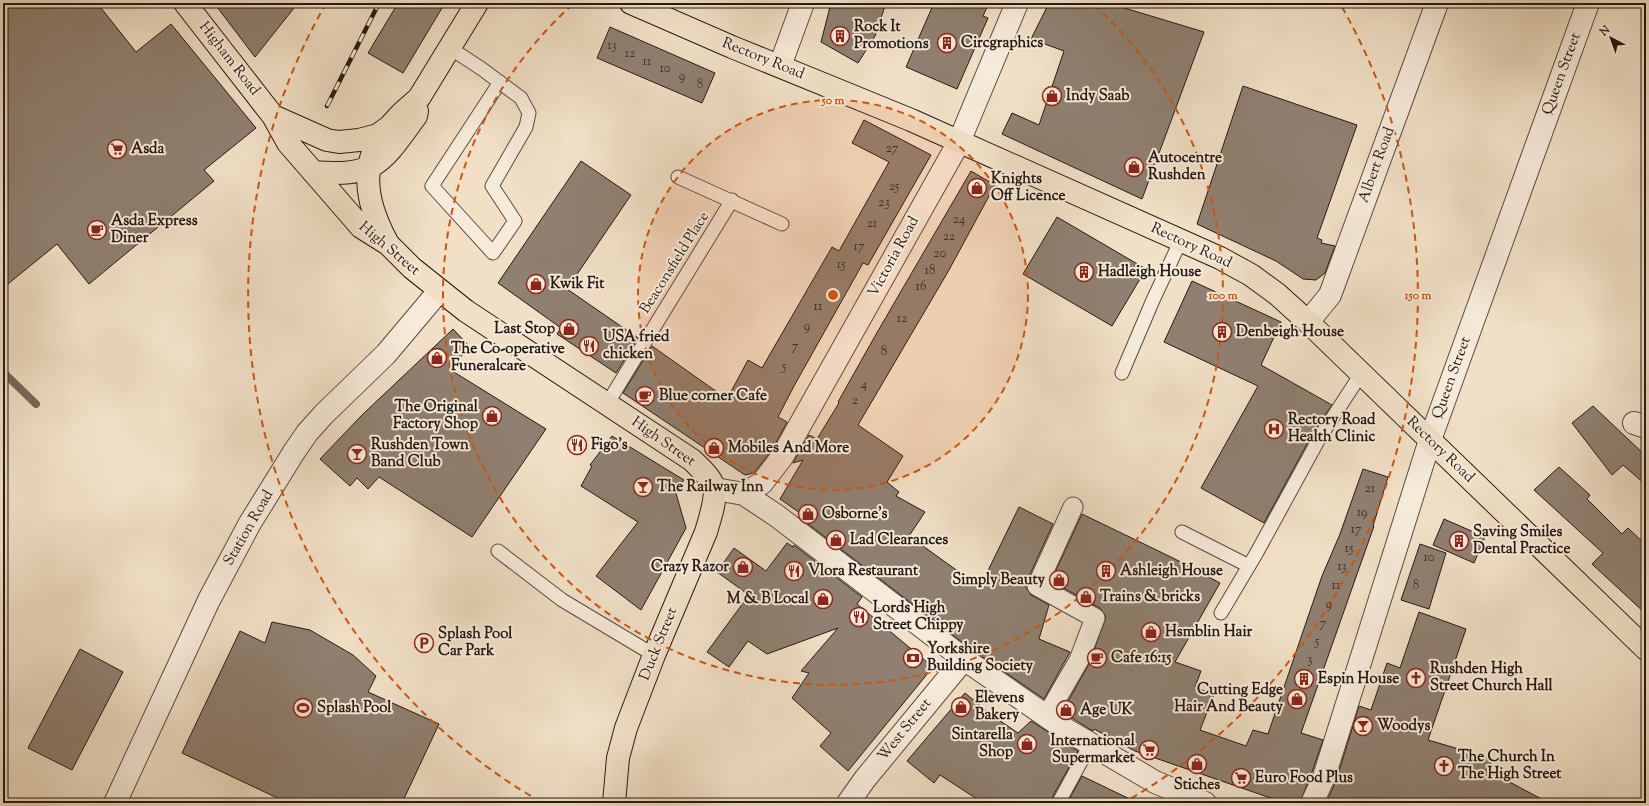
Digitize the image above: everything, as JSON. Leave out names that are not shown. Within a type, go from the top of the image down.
[{"type":"main road","name":"Higham Road","points":[[185,3],[273,116]]},
{"type":"main road","points":[[273,116],[327,140],[339,142],[359,140],[378,135],[389,127],[419,98],[477,3]]},
{"type":"main road","name":"Rectory Road","points":[[631,3],[959,142],[1181,240],[1251,275],[1308,322],[1646,649]]},
{"type":"main road","points":[[313,172],[346,173],[368,168],[383,159],[397,144],[416,116],[419,98]]},
{"type":"main road","name":"High Street","points":[[273,116],[288,143],[361,227],[388,244],[412,268],[466,312],[692,460],[708,477],[715,489]]},
{"type":"main road","points":[[378,135],[368,168],[372,210],[376,222],[388,244]]},
{"type":"main road","name":"Duck Street","points":[[614,803],[618,758],[626,728],[654,655],[706,532],[712,515],[715,489]]},
{"type":"street","points":[[780,66],[804,3]]},
{"type":"street","name":"Victoria Road","points":[[744,494],[762,483],[782,457],[959,142],[1017,3]]},
{"type":"street","name":"Albert Road","points":[[1308,322],[1330,295],[1437,3]]},
{"type":"street","name":"Queen Street","points":[[1312,803],[1324,777],[1430,440],[1588,3]]},
{"type":"street","name":"Station Road","points":[[115,803],[209,600],[250,523],[294,452],[324,414],[386,354],[439,291]]},
{"type":"street","points":[[715,489],[744,494],[777,516],[964,659],[1090,745],[1155,782],[1205,803]]},
{"type":"street","points":[[1046,716],[1079,660],[1095,618],[1036,586],[1073,507]]},
{"type":"street","name":"West Street","points":[[848,803],[865,779],[964,659]]},
{"type":"lane","points":[[450,48],[500,82],[521,98],[529,114],[526,127],[492,186],[515,221],[493,253],[432,186],[500,82]]},
{"type":"lane","name":"Beaconsfield Place","points":[[678,177],[732,200],[782,224]]},
{"type":"lane","name":"Beaconsfield Place","points":[[607,404],[732,200]]},
{"type":"lane","points":[[1122,373],[1153,300],[1181,240]]},
{"type":"lane","points":[[1221,613],[1249,566],[1320,437],[1361,374]]},
{"type":"lane","points":[[1182,532],[1249,566]]},
{"type":"lane","points":[[498,551],[562,600],[654,655]]},
{"type":"lane","points":[[1060,800],[1090,745]]},
{"type":"building","name":"Asda","points":[[3,3],[97,3],[136,52],[171,24],[256,128],[204,170],[214,181],[89,284],[57,244],[3,288]]},
{"type":"building","points":[[214,3],[298,3],[255,57]]},
{"type":"building","points":[[398,3],[445,3],[403,73],[368,53]]},
{"type":"building","name":"Rock It Promotions","points":[[831,3],[886,3],[875,36],[858,63],[821,42]]},
{"type":"building","name":"Circgraphics","points":[[934,3],[989,3],[983,16],[988,18],[957,89],[906,67]]},
{"type":"building","points":[[1049,3],[1108,3],[1204,32],[1142,199],[1002,134],[1012,113],[1039,125],[1064,51],[1031,39]]},
{"type":"building","points":[[610,27],[715,73],[702,103],[597,58]]},
{"type":"building","points":[[1243,86],[1357,125],[1317,238],[1322,240],[1321,243],[1335,246],[1325,273],[1316,280],[1303,279],[1276,261],[1197,224]]},
{"type":"building","points":[[864,120],[931,155],[868,265],[863,263],[794,386],[778,417],[787,422],[772,450],[754,473],[745,475],[623,393],[652,346],[727,399],[748,360],[762,368],[832,247],[839,251],[889,162],[852,143]]},
{"type":"building","points":[[581,161],[631,195],[567,289],[638,338],[616,373],[557,334],[561,328],[498,283]]},
{"type":"building","points":[[971,171],[995,185],[949,270],[858,425],[903,456],[887,482],[899,492],[896,496],[925,512],[909,536],[980,587],[1019,507],[1053,524],[1027,581],[1026,587],[1031,595],[1049,605],[1039,639],[1070,652],[1044,699],[971,649],[808,524],[810,520],[780,499],[803,460],[793,463],[809,435],[817,439]]},
{"type":"building","name":"Hadleigh House","points":[[1057,217],[1146,269],[1112,326],[1023,274]]},
{"type":"building","points":[[1192,281],[1281,322],[1261,365],[1332,405],[1313,433],[1264,523],[1201,488],[1258,386],[1164,342]]},
{"type":"building","points":[[453,329],[470,347],[449,369],[546,429],[472,537],[379,477],[368,489],[357,478],[350,486],[320,459],[362,415]]},
{"type":"building","points":[[1593,406],[1646,456],[1646,485],[1623,465],[1612,475],[1572,423]]},
{"type":"building","points":[[612,436],[684,480],[675,490],[686,528],[641,610],[596,576],[638,522],[581,486],[592,466],[590,465]]},
{"type":"building","points":[[1559,467],[1590,495],[1587,499],[1622,534],[1628,528],[1646,545],[1646,614],[1592,564],[1603,553],[1534,490]]},
{"type":"building","points":[[1363,469],[1388,477],[1374,526],[1301,733],[1323,740],[1300,803],[1285,803],[1135,751],[1094,729],[1093,731],[1062,712],[1089,664],[1106,617],[1100,608],[1051,581],[1082,514],[1175,559],[1220,583],[1175,662],[1201,671],[1195,687],[1214,695],[1200,730],[1246,746],[1253,730],[1268,734],[1322,576],[1340,534]]},
{"type":"building","name":"Saving Smiles Dental Practice","points":[[1444,519],[1485,537],[1474,563],[1433,545]]},
{"type":"building","points":[[787,543],[793,547],[794,545],[862,597],[857,604],[933,667],[848,771],[820,746],[831,733],[792,698],[809,673],[801,671],[838,628],[767,654],[748,641],[729,667],[707,652],[749,595],[717,572],[734,548],[766,571]]},
{"type":"building","points":[[1420,544],[1446,553],[1429,609],[1401,600]]},
{"type":"building","points":[[1419,612],[1466,629],[1428,740],[1493,759],[1487,770],[1549,803],[1326,803],[1336,781],[1359,706],[1371,710],[1387,663],[1400,668]]},
{"type":"building","name":"Splash Pool","points":[[272,622],[310,630],[353,655],[376,676],[368,692],[439,724],[402,803],[288,803],[182,753],[240,631],[265,643]]},
{"type":"building","points":[[80,649],[123,672],[72,770],[28,748]]},
{"type":"building","points":[[965,693],[993,716],[1018,733],[1031,721],[1078,751],[1053,796],[1053,803],[983,803],[940,775],[934,783],[907,761]]},
{"type":"building","points":[[1082,776],[1138,803],[1067,803]]},
{"type":"waterway","points":[[3,372],[36,404]]},
{"type":"railway","points":[[327,106],[379,3]]},
{"type":"place","name":"Rock It Promotions","points":[[840,36]]},
{"type":"place","name":"Circgraphics","points":[[947,43]]},
{"type":"place","name":"Indy Saab","points":[[1052,96]]},
{"type":"place","name":"Asda","points":[[117,149]]},
{"type":"place","name":"Autocentre Rushden","points":[[1134,167]]},
{"type":"place","name":"Knights Off Licence","points":[[977,188]]},
{"type":"place","name":"Asda Express Diner","points":[[97,230]]},
{"type":"place","name":"Hadleigh House","points":[[1084,272]]},
{"type":"place","name":"Kwik Fit","points":[[536,284]]},
{"type":"place","name":"Last Stop","points":[[569,329]]},
{"type":"place","name":"Denbeigh House","points":[[1222,332]]},
{"type":"place","name":"USA fried chicken","points":[[589,346]]},
{"type":"place","name":"The Co-operative Funeralcare","points":[[437,358]]},
{"type":"place","name":"Blue corner Cafe","points":[[645,396]]},
{"type":"place","name":"The Original Factory Shop","points":[[492,416]]},
{"type":"place","name":"Rectory Road Health Clinic","points":[[1274,429]]},
{"type":"place","name":"Figo's","points":[[577,445]]},
{"type":"place","name":"Mobiles And More","points":[[714,448]]},
{"type":"place","name":"Rushden Town Band Club","points":[[357,454]]},
{"type":"place","name":"The Railway Inn","points":[[643,487]]},
{"type":"place","name":"Osborne's","points":[[808,514]]},
{"type":"place","name":"Lad Clearances","points":[[836,540]]},
{"type":"place","name":"Saving Smiles Dental Practice","points":[[1459,541]]},
{"type":"place","name":"Crazy Razor","points":[[743,567]]},
{"type":"place","name":"Vlora Restaurant","points":[[794,571]]},
{"type":"place","name":"Ashleigh House","points":[[1106,571]]},
{"type":"place","name":"Simply Beauty","points":[[1059,580]]},
{"type":"place","name":"Trains & bricks","points":[[1086,597]]},
{"type":"place","name":"M & B Local","points":[[823,599]]},
{"type":"place","name":"Lords High Street Chippy","points":[[859,617]]},
{"type":"place","name":"Hsmblin Hair","points":[[1151,632]]},
{"type":"place","name":"Splash Pool Car Park","points":[[424,643]]},
{"type":"place","name":"Yorkshire Building Society","points":[[913,658]]},
{"type":"place","name":"Cafe 16:15","points":[[1097,658]]},
{"type":"place","name":"Rushden High Street Church Hall","points":[[1416,678]]},
{"type":"place","name":"Espin House","points":[[1304,679]]},
{"type":"place","name":"Cutting Edge Hair And Beauty","points":[[1297,699]]},
{"type":"place","name":"Elevens Bakery","points":[[961,707]]},
{"type":"place","name":"Splash Pool","points":[[303,708]]},
{"type":"place","name":"Age UK","points":[[1066,710]]},
{"type":"place","name":"Woodys","points":[[1363,726]]},
{"type":"place","name":"Sintarella Shop","points":[[1027,744]]},
{"type":"place","name":"International Supermarket","points":[[1149,750]]},
{"type":"place","name":"Stiches","points":[[1197,764]]},
{"type":"place","name":"The Church In The High Street","points":[[1444,766]]},
{"type":"place","name":"Euro Food Plus","points":[[1241,778]]}]
